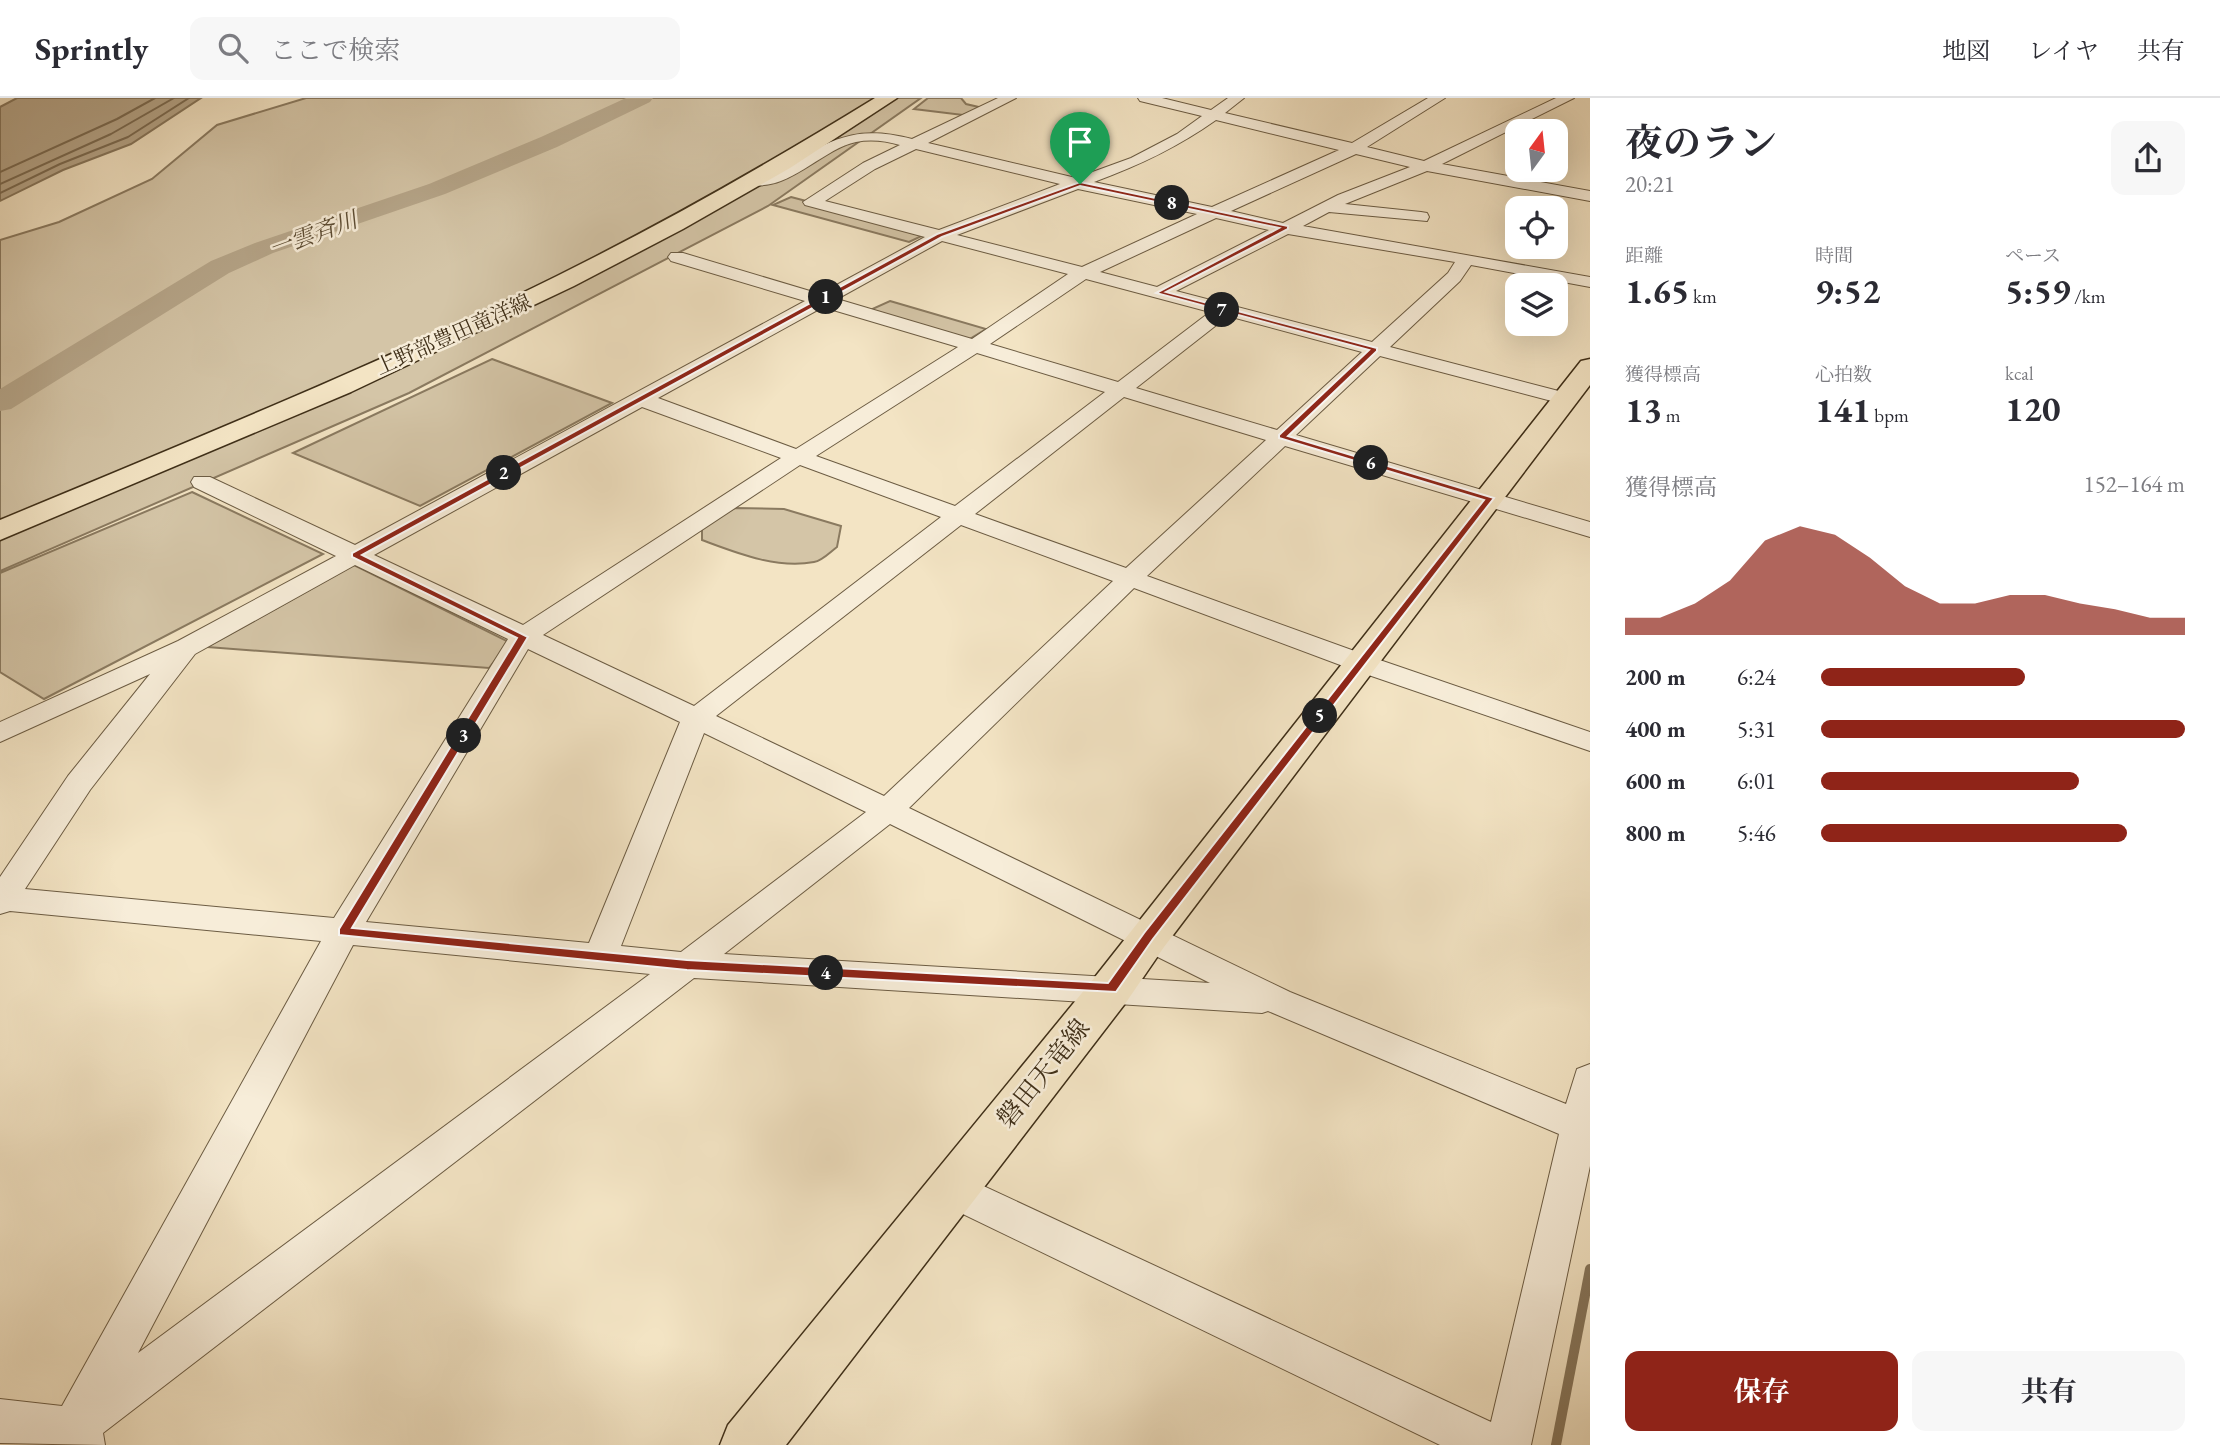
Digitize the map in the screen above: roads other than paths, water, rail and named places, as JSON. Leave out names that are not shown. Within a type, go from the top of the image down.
[{"type":"main road","name":"上野部豊田竜洋線","points":[[0,531],[179,456],[507,311],[701,211],[888,98]]},
{"type":"main road","name":"磐田天竜線","points":[[749,1445],[1111,989],[1149,936],[1578,383]]},
{"type":"street","points":[[1009,98],[869,166],[811,202],[1374,349],[1578,383]]},
{"type":"street","points":[[1144,98],[1426,166],[1590,196]]},
{"type":"street","points":[[0,733],[187,646],[939,236],[1080,184],[1159,150],[1237,98]]},
{"type":"street","points":[[74,1440],[343,932],[523,637],[798,457],[976,345],[1081,274],[1353,149],[1438,98]]},
{"type":"street","points":[[1533,98],[1569,102]]},
{"type":"street","points":[[1159,293],[1326,207],[1569,102]]},
{"type":"street","points":[[754,181],[798,169],[843,141],[887,137],[1005,168],[1285,228],[1467,258],[1537,265],[1590,282]]},
{"type":"street","points":[[1554,196],[1556,190]]},
{"type":"street","points":[[1326,207],[1421,217]]},
{"type":"street","points":[[677,257],[1590,530]]},
{"type":"street","points":[[74,1440],[888,810],[1130,578],[1454,277],[1467,258]]},
{"type":"street","points":[[600,957],[695,719],[1224,310]]},
{"type":"street","points":[[640,399],[1361,663],[1590,742]]},
{"type":"street","points":[[201,482],[888,810],[1278,1001],[1585,1129]]},
{"type":"street","points":[[187,646],[79,783],[1,900],[687,965],[1278,1001]]},
{"type":"street","points":[[1508,1445],[1585,1129],[1590,1079]]},
{"type":"street","points":[[950,1189],[1489,1445]]},
{"type":"street","points":[[0,1421],[74,1440]]},
{"type":"water","points":[[17,98],[201,98],[131,144],[63,170],[0,201],[0,107]]},
{"type":"waterway","name":"一雲斉川","points":[[0,402],[220,267],[264,248],[437,189],[549,142],[643,98]]},
{"type":"waterway","points":[[1556,1445],[1590,1269]]}]
